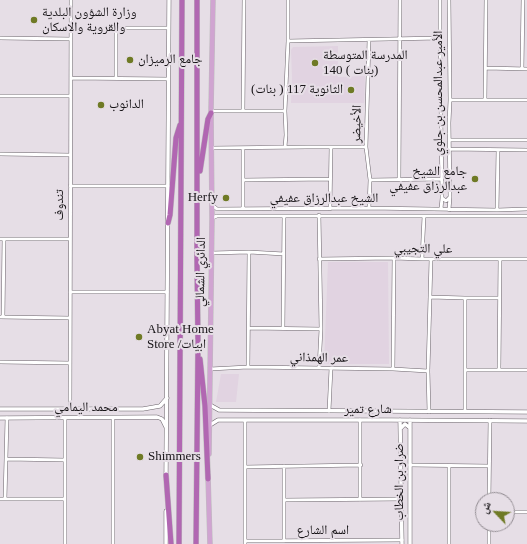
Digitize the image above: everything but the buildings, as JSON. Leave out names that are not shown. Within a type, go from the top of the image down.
[{"type":"highway","name":"الدائري الشمالي","points":[[179,544],[182,0]]},
{"type":"highway","name":"الدائري الشمالي","points":[[196,544],[198,346],[196,260],[197,0]]},
{"type":"highway","points":[[197,181],[208,119],[211,112]]},
{"type":"highway","points":[[168,223],[170,215],[176,138],[181,122]]},
{"type":"highway","points":[[198,346],[205,406],[208,479]]},
{"type":"highway","points":[[166,475],[171,544]]},
{"type":"main road","name":"الدائري الشمالي","points":[[210,544],[208,479],[212,253],[215,217],[212,204],[211,112],[214,0]]},
{"type":"street","name":"تندوف","points":[[70,409],[71,0]]},
{"type":"street","points":[[166,544],[168,0]]},
{"type":"street","points":[[244,0],[244,110]]},
{"type":"street","points":[[285,147],[288,0]]},
{"type":"street","points":[[400,0],[400,179]]},
{"type":"street","name":"الأمير عبدالمحسن بن جلوي","points":[[440,0],[441,209]]},
{"type":"street","name":"الأمير عبدالمحسن بن جلوي","points":[[449,0],[449,210]]},
{"type":"street","points":[[485,100],[486,0]]},
{"type":"street","points":[[522,69],[523,0]]},
{"type":"street","points":[[116,78],[116,33],[119,28],[168,28]]},
{"type":"street","points":[[0,38],[71,39]]},
{"type":"street","points":[[288,41],[400,40],[440,38]]},
{"type":"street","name":"الأخيضر","points":[[368,40],[366,148],[370,180],[369,208]]},
{"type":"street","points":[[486,68],[527,69]]},
{"type":"street","points":[[70,78],[168,79]]},
{"type":"street","points":[[0,96],[70,96]]},
{"type":"street","points":[[450,100],[527,100]]},
{"type":"street","points":[[211,112],[244,110],[285,111]]},
{"type":"street","points":[[441,117],[449,117]]},
{"type":"street","points":[[441,123],[449,123]]},
{"type":"street","points":[[449,140],[527,140]]},
{"type":"street","points":[[330,209],[331,147]]},
{"type":"street","points":[[212,148],[366,148]]},
{"type":"street","points":[[243,148],[243,208]]},
{"type":"street","points":[[449,150],[527,150]]},
{"type":"street","points":[[497,210],[498,150]]},
{"type":"street","points":[[0,154],[70,155]]},
{"type":"street","points":[[243,180],[330,179]]},
{"type":"street","points":[[370,180],[441,179]]},
{"type":"street","points":[[70,186],[168,186]]},
{"type":"street","points":[[442,198],[446,201],[450,197]]},
{"type":"street","points":[[212,204],[217,209],[215,217]]},
{"type":"street","name":"الشيخ عبدالرزاق عفيفي","points":[[217,209],[527,209]]},
{"type":"street","points":[[319,215],[321,329],[319,368]]},
{"type":"street","name":"الشيخ عبدالرزاق عفيفي","points":[[215,217],[319,215],[527,216]]},
{"type":"street","points":[[283,328],[284,216]]},
{"type":"street","points":[[422,259],[424,216]]},
{"type":"street","points":[[0,239],[70,239]]},
{"type":"street","points":[[4,239],[2,317],[70,318]]},
{"type":"street","points":[[212,253],[249,252],[284,254]]},
{"type":"street","points":[[248,367],[249,252]]},
{"type":"street","points":[[393,369],[394,258]]},
{"type":"street","name":"علي التجيبي","points":[[320,259],[527,259]]},
{"type":"street","points":[[429,412],[428,371],[431,259]]},
{"type":"street","points":[[499,369],[500,259]]},
{"type":"street","points":[[70,292],[167,292]]},
{"type":"street","points":[[430,297],[499,298]]},
{"type":"street","points":[[465,298],[465,411]]},
{"type":"street","points":[[248,328],[321,329]]},
{"type":"street","points":[[0,362],[70,363]]},
{"type":"street","name":"عمر الهمذاني","points":[[210,369],[248,367],[393,369],[428,371]]},
{"type":"street","points":[[329,411],[331,368]]},
{"type":"street","points":[[466,370],[527,370]]},
{"type":"street","name":"محمد اليمامي","points":[[0,409],[143,409],[160,406],[167,398]]},
{"type":"street","points":[[210,405],[218,410],[527,412]]},
{"type":"street","points":[[143,409],[147,410],[147,413],[143,417]]},
{"type":"street","points":[[210,425],[218,420],[218,410]]},
{"type":"street","points":[[381,411],[381,420]]},
{"type":"street","points":[[388,411],[388,420]]},
{"type":"street","name":"محمد اليمامي","points":[[0,418],[158,417],[162,419],[167,428]]},
{"type":"street","points":[[5,500],[7,418]]},
{"type":"street","points":[[65,418],[65,544]]},
{"type":"street","points":[[113,418],[113,544]]},
{"type":"street","name":"شارع تمير","points":[[218,420],[527,421]]},
{"type":"street","points":[[245,420],[245,543]]},
{"type":"street","points":[[360,420],[360,500]]},
{"type":"street","name":"ضرار بن الخطاب","points":[[400,420],[402,542]]},
{"type":"street","name":"ضرار بن الخطاب","points":[[410,420],[410,544]]},
{"type":"street","points":[[489,492],[490,420]]},
{"type":"street","points":[[401,428],[405,424],[410,428]]},
{"type":"street","points":[[6,459],[65,460]]},
{"type":"street","points":[[245,467],[361,465]]},
{"type":"street","points":[[410,465],[489,466]]},
{"type":"street","points":[[284,466],[284,541]]},
{"type":"street","points":[[449,466],[450,544]]},
{"type":"street","points":[[0,500],[65,499]]},
{"type":"street","points":[[284,500],[402,499]]},
{"type":"street","points":[[515,512],[527,512]]},
{"type":"street","points":[[489,532],[489,544]]},
{"type":"street","name":"اسم الشارع","points":[[245,543],[284,541],[402,542]]},
{"type":"shaded area","points":[[338,46],[338,77],[365,76],[364,103],[291,103],[291,50],[293,47]]},
{"type":"shaded area","points":[[328,262],[388,262],[389,364],[324,364]]},
{"type":"shaded area","points":[[221,374],[239,374],[236,402],[216,402]]},
{"type":"place","name":"وزارة الشؤون البلدية والقروية والاسكان","points":[[34,20]]},
{"type":"place","name":"جامع الرميزان","points":[[130,60]]},
{"type":"place","name":"المدرسة المتوسطة 140 ( بنات)","points":[[315,63]]},
{"type":"place","name":"الثانوية 117 ( بنات)","points":[[351,90]]},
{"type":"place","name":"الدانوب","points":[[101,105]]},
{"type":"place","name":"جامع الشيخ عبدالرزاق عفيفي","points":[[475,179]]},
{"type":"place","name":"Herfy","points":[[226,198]]},
{"type":"place","name":"Abyat Home Store /ابيات","points":[[139,337]]},
{"type":"place","name":"Shimmers","points":[[140,457]]}]
